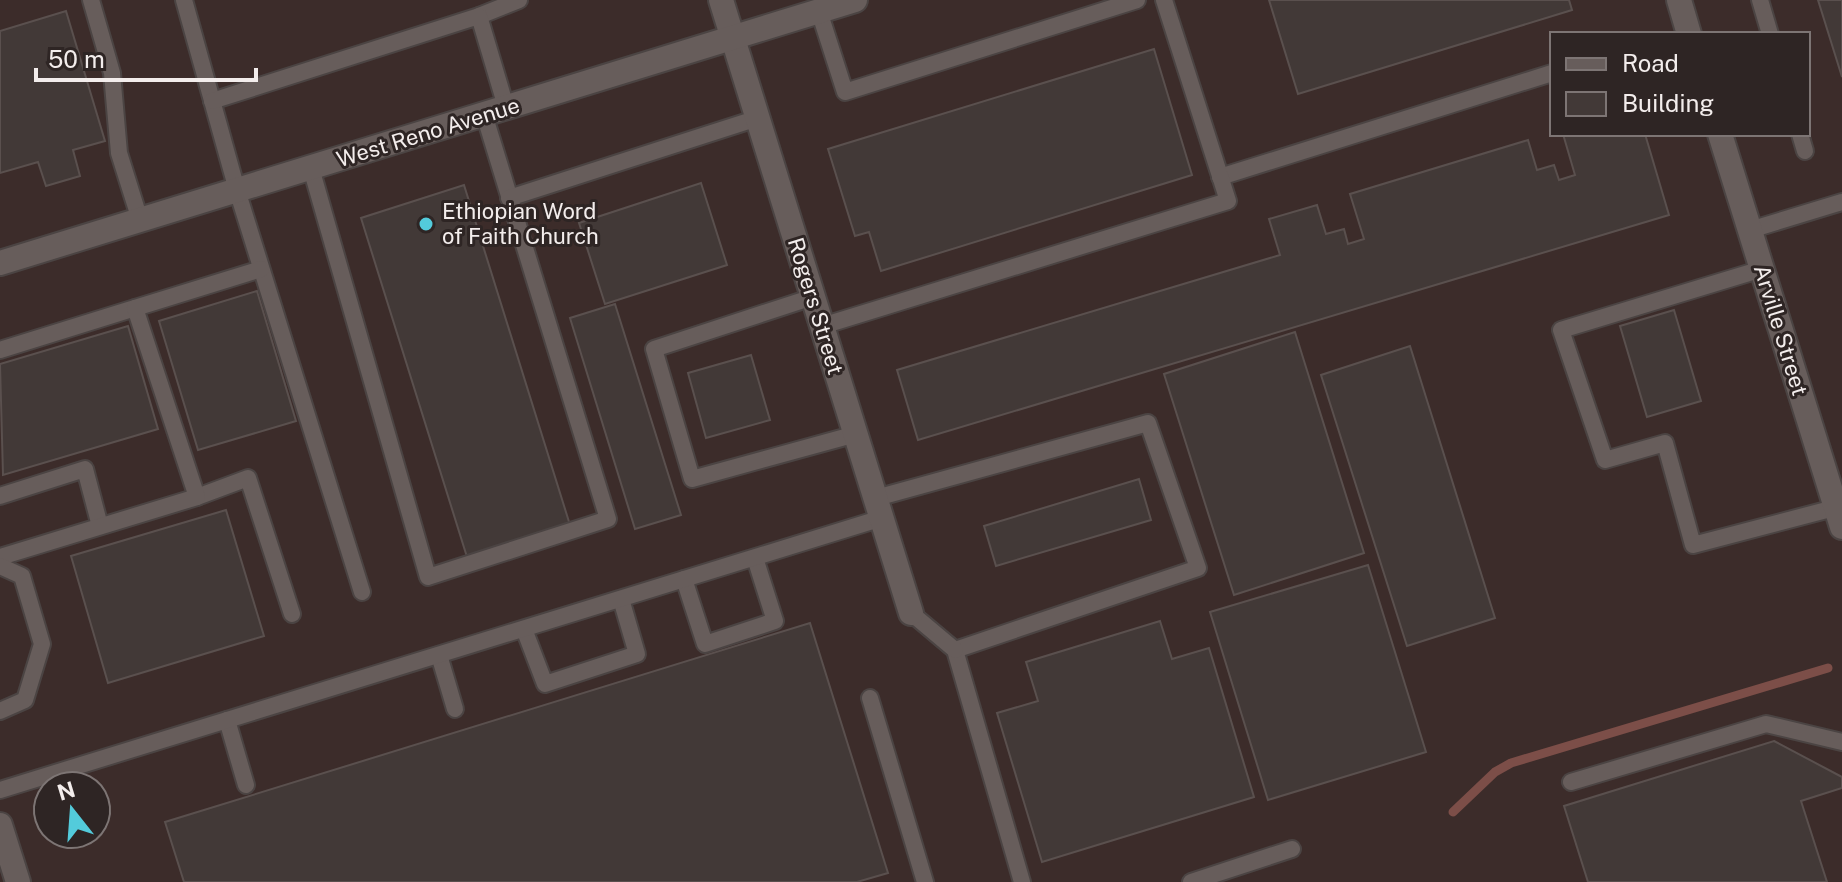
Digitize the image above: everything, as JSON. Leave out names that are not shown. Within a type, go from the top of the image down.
[{"type":"street","name":"Rogers Street","points":[[721,0],[911,613]]},
{"type":"street","name":"West Reno Avenue","points":[[0,263],[855,0]]},
{"type":"street","points":[[1679,0],[1685,32]]},
{"type":"street","name":"Arville Street","points":[[1721,136],[1840,514]]},
{"type":"street","points":[[0,825],[4,852],[18,882]]},
{"type":"lane","points":[[91,0],[112,73],[119,153],[140,220]]},
{"type":"lane","points":[[184,0],[237,190],[362,592]]},
{"type":"lane","points":[[212,101],[479,16],[519,0]]},
{"type":"lane","points":[[819,11],[845,92],[1137,0]]},
{"type":"lane","points":[[822,326],[1228,201],[1164,0]]},
{"type":"lane","points":[[1760,0],[1769,32]]},
{"type":"lane","points":[[311,168],[428,577],[608,519],[509,198],[479,16]]},
{"type":"lane","points":[[1220,177],[1550,74]]},
{"type":"lane","points":[[509,198],[758,118]]},
{"type":"lane","points":[[1750,230],[1842,202]]},
{"type":"lane","points":[[0,350],[261,269]]},
{"type":"lane","points":[[1762,269],[1561,330],[1605,460],[1665,443],[1693,545],[1840,514]]},
{"type":"lane","points":[[813,297],[654,349],[692,479],[856,434]]},
{"type":"lane","points":[[135,308],[197,497]]},
{"type":"lane","points":[[0,790],[755,558],[879,508],[1148,423],[1198,568],[955,650]]},
{"type":"lane","points":[[0,496],[85,469],[100,526]]},
{"type":"lane","points":[[0,557],[197,497],[248,478],[292,614]]},
{"type":"lane","points":[[684,579],[705,644],[775,621],[755,558]]},
{"type":"lane","points":[[0,566],[22,576],[42,644],[25,700],[0,711]]},
{"type":"lane","points":[[524,629],[545,684],[637,654],[621,599]]},
{"type":"lane","points":[[911,613],[955,650],[1022,882]]},
{"type":"lane","points":[[439,655],[455,709]]},
{"type":"lane","points":[[870,698],[925,882]]},
{"type":"lane","points":[[227,720],[246,785]]},
{"type":"lane","points":[[1571,782],[1766,724],[1842,742]]},
{"type":"lane","points":[[1191,882],[1292,849]]},
{"type":"shaded area","points":[[0,0],[1842,0],[1842,882],[0,882]]},
{"type":"building","points":[[1269,0],[1569,0],[1572,10],[1298,94]]},
{"type":"building","points":[[1818,0],[1842,0],[1842,77]]},
{"type":"building","points":[[66,11],[105,141],[73,150],[80,176],[46,186],[38,162],[0,173],[0,31]]},
{"type":"building","points":[[1154,49],[1192,175],[881,271],[869,232],[855,236],[828,149]]},
{"type":"building","points":[[1564,136],[1646,136],[1669,215],[918,440],[897,370],[1280,255],[1269,219],[1317,205],[1326,234],[1344,229],[1348,244],[1364,239],[1350,194],[1528,140],[1537,170],[1554,165],[1559,180],[1575,175]]},
{"type":"building","points":[[701,183],[727,265],[605,304],[579,223]]},
{"type":"building","points":[[464,185],[570,525],[467,557],[361,218]]},
{"type":"building","points":[[257,291],[296,421],[198,450],[159,321]]},
{"type":"building","points":[[615,304],[681,515],[635,529],[570,318]]},
{"type":"building","points":[[1674,310],[1701,401],[1647,417],[1620,326]]},
{"type":"building","points":[[128,326],[158,429],[3,475],[0,364]]},
{"type":"building","points":[[1295,332],[1364,553],[1234,595],[1164,374]]},
{"type":"building","points":[[1410,346],[1495,618],[1407,646],[1321,375]]},
{"type":"building","points":[[751,355],[770,420],[706,438],[688,373]]},
{"type":"building","points":[[1139,479],[1151,520],[996,566],[984,526]]},
{"type":"building","points":[[226,510],[264,636],[108,683],[71,556]]},
{"type":"building","points":[[1368,565],[1426,752],[1268,800],[1210,612]]},
{"type":"building","points":[[1160,621],[1172,659],[1209,648],[1254,797],[1042,862],[997,713],[1038,701],[1026,662]]},
{"type":"building","points":[[810,623],[888,873],[857,882],[184,882],[165,822]]},
{"type":"building","points":[[1774,741],[1842,777],[1842,788],[1801,801],[1827,882],[1588,882],[1564,806]]},
{"type":"waterway","points":[[1453,812],[1495,772],[1511,763],[1828,668]]},
{"type":"place","name":"Ethiopian Word of Faith Church","points":[[426,224]]}]
